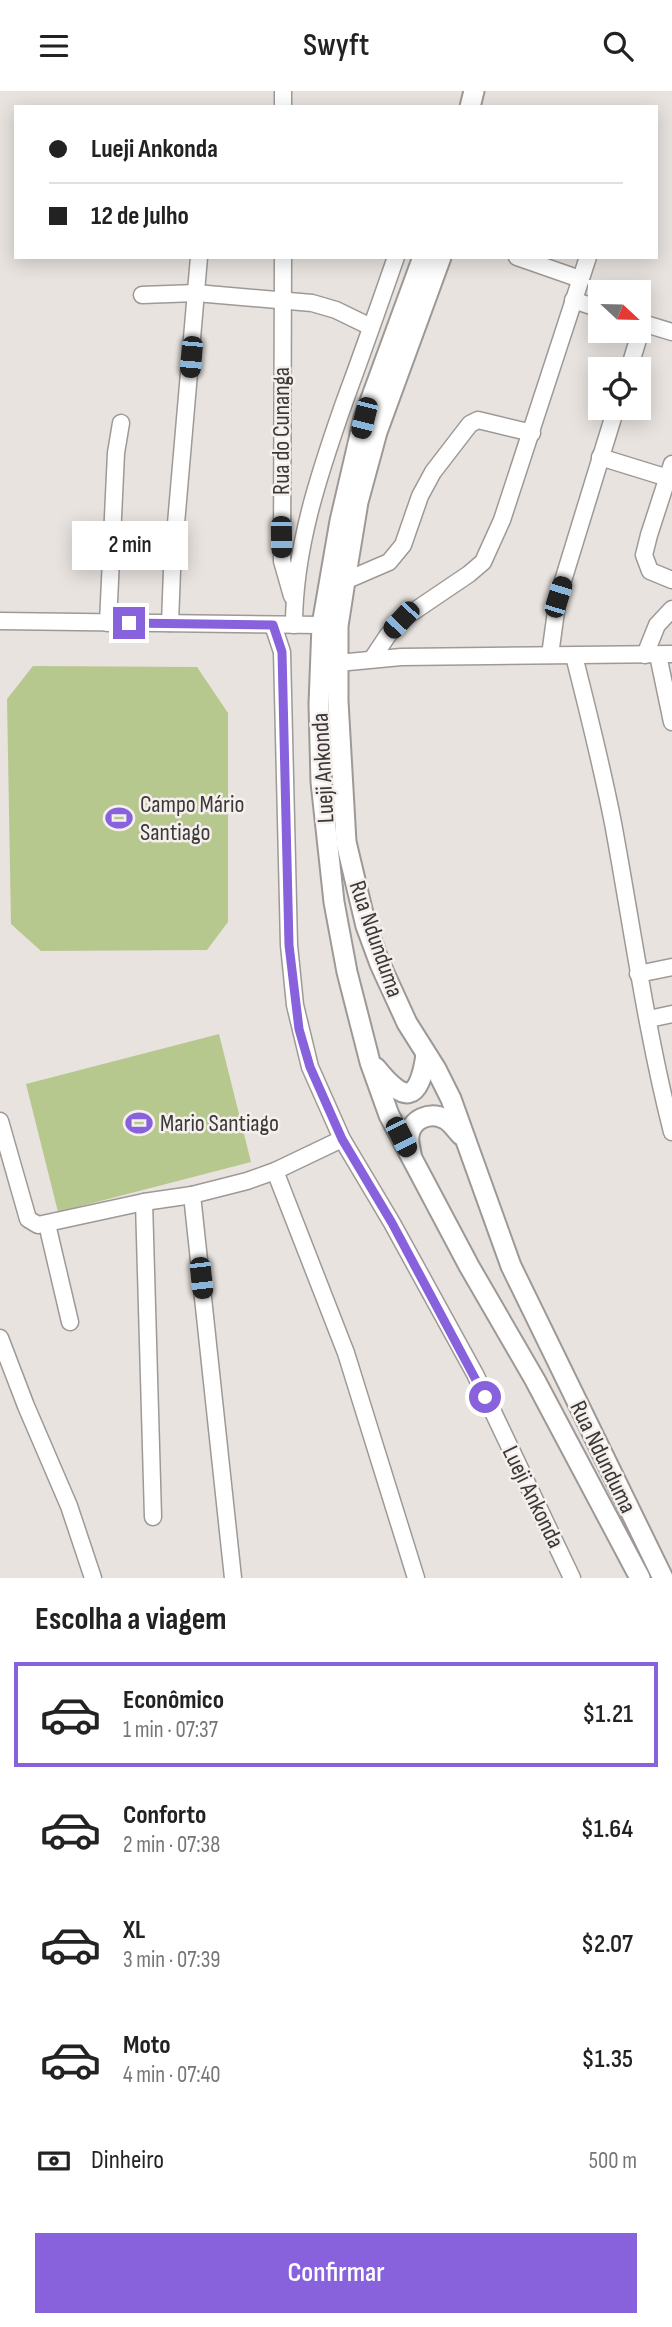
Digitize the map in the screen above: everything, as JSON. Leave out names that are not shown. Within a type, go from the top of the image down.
[{"type":"main road","name":"Lueji Ankonda","points":[[422,259],[364,418],[340,521],[322,625],[319,704],[321,782],[334,902],[347,972],[370,1062],[389,1115],[469,1266]]},
{"type":"main road","name":"Rua Ndunduma","points":[[439,259],[377,432],[358,502],[345,581],[338,626],[338,715],[346,842],[366,926],[380,964],[407,1023],[451,1099],[511,1266],[663,1578]]},
{"type":"main road","points":[[370,1062],[392,1087],[400,1092],[411,1091],[419,1086],[426,1055]]},
{"type":"main road","points":[[412,1159],[408,1136],[414,1124],[424,1116],[447,1120],[464,1139]]},
{"type":"main road","name":"Rua Ndunduma","points":[[469,1266],[535,1380],[640,1578]]},
{"type":"street","points":[[170,624],[172,570],[199,259]]},
{"type":"street","name":"Rua do Cunanga","points":[[284,259],[282,561],[294,604]]},
{"type":"street","points":[[294,625],[301,554],[318,477],[395,259]]},
{"type":"street","points":[[523,259],[580,279]]},
{"type":"street","points":[[372,659],[401,620],[469,575],[483,562],[502,520],[532,433],[587,259]]},
{"type":"street","points":[[142,295],[196,293],[312,303],[336,310],[371,327]]},
{"type":"street","points":[[573,300],[588,305]]},
{"type":"street","points":[[651,325],[672,332]]},
{"type":"street","points":[[345,581],[389,562],[403,545],[420,496],[433,473],[470,424],[478,420],[532,433]]},
{"type":"street","points":[[550,655],[558,597],[612,420]]},
{"type":"street","points":[[108,623],[116,466],[121,423]]},
{"type":"street","points":[[600,457],[670,471],[644,555],[650,571],[672,580]]},
{"type":"street","points":[[672,609],[657,625],[658,655],[672,722]]},
{"type":"street","points":[[0,621],[322,625]]},
{"type":"street","name":"Lueji Ankonda","points":[[273,625],[282,652],[289,945],[295,1005],[310,1067],[342,1139],[392,1223],[475,1374],[572,1578]]},
{"type":"street","points":[[338,663],[372,659],[658,655]]},
{"type":"street","points":[[574,656],[597,745],[638,974],[672,1132]]},
{"type":"street","points":[[638,974],[672,967]]},
{"type":"street","points":[[649,1019],[672,1014]]},
{"type":"street","points":[[0,1121],[28,1219],[34,1224],[47,1224],[144,1202],[192,1195],[275,1171],[342,1139]]},
{"type":"street","points":[[275,1171],[346,1353],[416,1578]]},
{"type":"street","points":[[192,1195],[233,1578]]},
{"type":"street","points":[[144,1202],[153,1517]]},
{"type":"street","points":[[47,1224],[70,1322]]},
{"type":"street","points":[[0,1338],[69,1506],[93,1578]]},
{"type":"green space","name":"Campo Mário Santiago","points":[[33,666],[197,667],[228,713],[228,922],[207,950],[41,951],[11,924],[7,699]]},
{"type":"green space","name":"Mario Santiago","points":[[219,1034],[251,1162],[58,1212],[26,1084]]},
{"type":"place","name":"Campo Mário Santiago","points":[[119,818]]},
{"type":"place","name":"Mario Santiago","points":[[139,1123]]},
{"type":"route","points":[[129,623],[273,625],[282,652],[289,945],[299,1029],[310,1067],[342,1139],[392,1223],[485,1397]]}]
